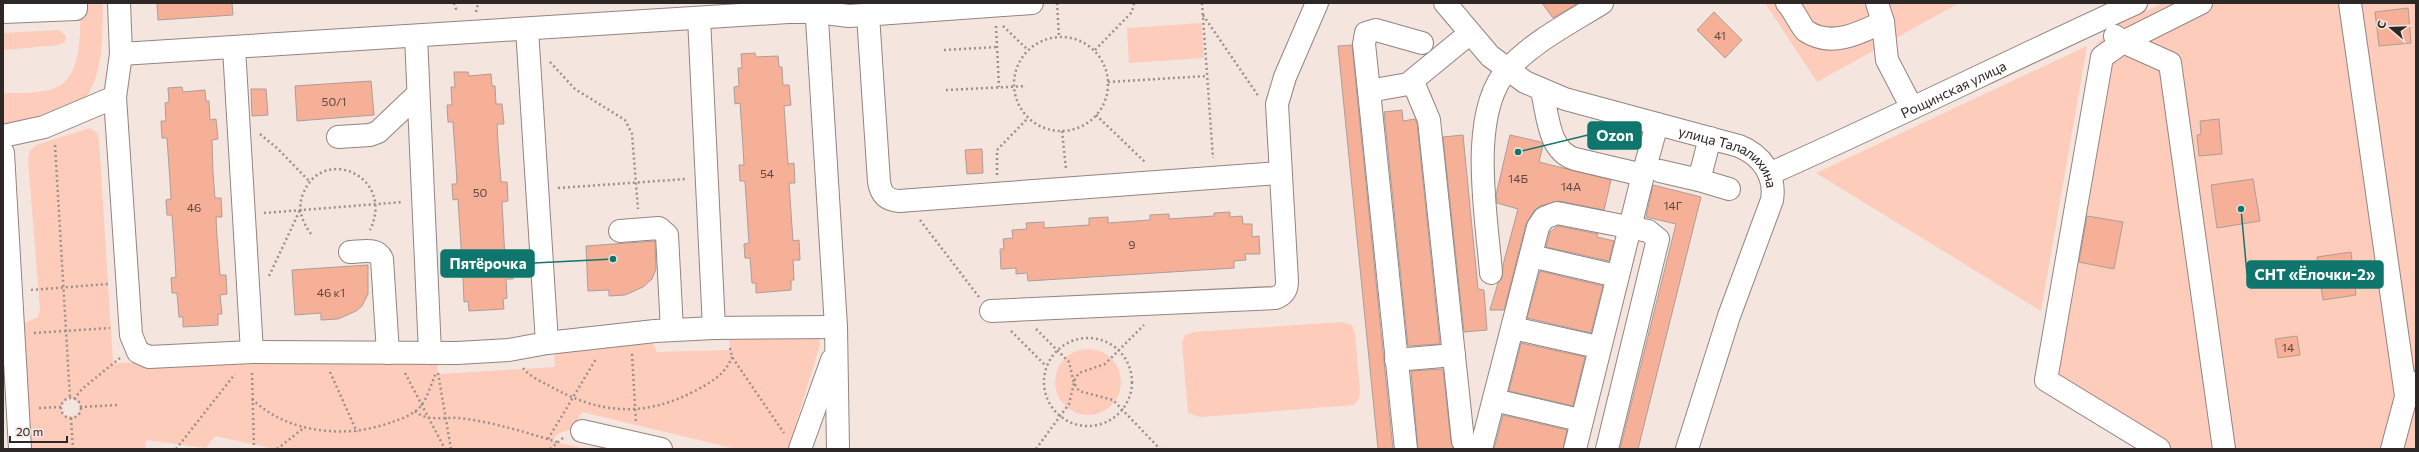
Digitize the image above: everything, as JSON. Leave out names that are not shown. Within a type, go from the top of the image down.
[{"type":"street","points":[[3,12],[76,9],[76,3]]},
{"type":"street","points":[[119,3],[121,54],[115,97],[132,336],[138,352],[148,357],[252,352],[430,353],[521,348],[547,343],[630,334],[714,328],[837,336]]},
{"type":"street","points":[[121,54],[416,36],[528,40],[699,18],[816,7],[837,16],[995,12],[1032,3]]},
{"type":"street","points":[[991,311],[1276,298],[1284,293],[1287,281],[1277,108],[1285,77],[1317,3]]},
{"type":"street","name":"улица Талалихина","points":[[1445,3],[1469,34],[1507,71],[1542,91],[1580,104],[1710,138],[1751,152],[1761,161],[1769,174],[1773,187],[1772,200],[1729,316],[1687,449]]},
{"type":"street","points":[[1492,273],[1483,167],[1483,138],[1494,94],[1507,71],[1530,49],[1602,3]]},
{"type":"street","points":[[1787,3],[1795,12],[1805,30],[1821,37],[1841,38],[1860,34],[1880,12]]},
{"type":"street","name":"Рощинская улица","points":[[1769,174],[2136,3]]},
{"type":"street","points":[[2159,449],[2046,380],[2102,57],[2122,42],[2201,3]]},
{"type":"street","points":[[2350,3],[2406,396]]},
{"type":"street","points":[[816,7],[837,336],[838,449]]},
{"type":"street","points":[[1880,12],[1887,60],[1912,108]]},
{"type":"street","points":[[868,15],[880,187],[889,200],[905,201],[1280,173]]},
{"type":"street","points":[[699,18],[714,328]]},
{"type":"street","points":[[2095,22],[2122,42],[2170,63],[2224,449]]},
{"type":"street","points":[[1406,449],[1364,44],[1366,33],[1376,30],[1422,44]]},
{"type":"street","points":[[1369,91],[1398,87],[1413,82],[1469,34]]},
{"type":"street","points":[[416,36],[430,353]]},
{"type":"street","points":[[528,40],[547,343]]},
{"type":"street","points":[[234,48],[252,352]]},
{"type":"street","points":[[1413,82],[1429,120],[1454,354],[1472,445]]},
{"type":"street","points":[[1542,91],[1554,142],[1560,152],[1575,159],[1699,180],[1730,188]]},
{"type":"street","points":[[338,137],[370,135],[378,132],[418,94]]},
{"type":"street","points":[[3,136],[53,124],[115,97]]},
{"type":"street","points":[[1575,449],[1630,227],[1651,173],[1656,124]]},
{"type":"street","points":[[1699,180],[1710,138]]},
{"type":"street","points":[[3,153],[20,449]]},
{"type":"street","points":[[1472,445],[1494,400],[1540,222],[1552,213],[1630,227],[1652,233],[1659,244],[1607,449]]},
{"type":"street","points":[[630,230],[659,228],[667,235],[672,330]]},
{"type":"street","points":[[359,252],[378,253],[383,262],[391,353]]},
{"type":"street","points":[[1531,256],[1608,274]]},
{"type":"street","points":[[1513,328],[1588,345]]},
{"type":"street","points":[[793,442],[837,336]]},
{"type":"street","points":[[1396,360],[1454,354]]},
{"type":"street","points":[[2392,449],[2416,362]]},
{"type":"street","points":[[1494,400],[1571,418]]},
{"type":"street","points":[[582,431],[660,449]]},
{"type":"path","points":[[1057,3],[1059,37]]},
{"type":"path","points":[[1094,50],[1132,12],[1134,3]]},
{"type":"path","points":[[1202,3],[1214,177]]},
{"type":"path","points":[[995,12],[1000,87]]},
{"type":"path","points":[[995,12],[1028,50]]},
{"type":"path","points":[[1203,15],[1256,96],[1264,102],[1277,108]]},
{"type":"path","points":[[1059,37],[1068,37],[1082,42],[1094,50],[1104,64],[1108,82],[1107,96],[1100,111],[1089,123],[1074,130],[1062,131],[1042,128],[1028,118],[1019,107],[1014,86],[1018,63],[1028,50],[1039,42],[1059,37]]},
{"type":"path","points":[[528,40],[568,83],[581,94],[629,124],[632,134],[636,182],[630,230]]},
{"type":"path","points":[[944,50],[997,47]]},
{"type":"path","points":[[1108,82],[1207,76]]},
{"type":"path","points":[[946,90],[1026,86]]},
{"type":"path","points":[[1096,115],[1166,181]]},
{"type":"path","points":[[999,193],[997,150],[1028,118]]},
{"type":"path","points":[[238,120],[269,141],[310,182]]},
{"type":"path","points":[[53,124],[70,398]]},
{"type":"path","points":[[1062,131],[1068,188]]},
{"type":"path","points":[[266,281],[300,210],[301,199],[310,182],[326,171],[346,170],[355,173],[366,182],[374,194],[376,204],[375,217],[359,252]]},
{"type":"path","points":[[537,189],[707,177]]},
{"type":"path","points":[[244,215],[423,200]]},
{"type":"path","points":[[905,201],[991,311],[1046,366]]},
{"type":"path","points":[[300,210],[305,226],[311,234]]},
{"type":"path","points":[[11,291],[128,283]]},
{"type":"path","points":[[1036,449],[1071,400],[1074,384],[1079,373],[1101,366],[1165,304]]},
{"type":"path","points":[[13,334],[66,331],[132,336]]},
{"type":"path","points":[[630,334],[636,410],[635,443]]},
{"type":"path","points":[[74,399],[132,336]]},
{"type":"path","points":[[548,440],[608,337]]},
{"type":"path","points":[[1089,338],[1102,340],[1118,350],[1130,368],[1132,382],[1130,396],[1124,409],[1113,419],[1100,425],[1086,427],[1072,424],[1060,417],[1050,406],[1044,393],[1043,379],[1046,366],[1058,350],[1076,339],[1089,338]]},
{"type":"path","points":[[521,348],[522,365],[525,371],[573,398],[605,408],[636,410],[649,409],[668,403],[708,384],[724,372],[732,357],[793,442]]},
{"type":"path","points":[[1058,350],[1070,366],[1074,384],[1083,394],[1106,397],[1124,409],[1160,449]]},
{"type":"path","points":[[252,352],[254,449]]},
{"type":"path","points":[[176,449],[252,352]]},
{"type":"path","points":[[324,352],[336,388],[357,432]]},
{"type":"path","points":[[391,353],[422,404],[445,449]]},
{"type":"path","points":[[252,399],[269,412],[305,427],[331,432],[357,432],[387,424],[415,411],[422,404],[437,368],[447,418],[451,449]]},
{"type":"path","points":[[70,398],[79,403],[80,407],[77,415],[71,417],[63,414],[61,408],[63,402],[70,398]]},
{"type":"path","points":[[80,407],[118,405]]},
{"type":"path","points":[[415,411],[429,418],[447,418],[494,424],[558,442],[550,449]]},
{"type":"path","points":[[71,417],[73,449]]},
{"type":"path","points":[[277,449],[305,427]]},
{"type":"shaded area","points":[[80,3],[103,3],[99,66],[94,82],[87,95],[77,107],[63,115],[42,121],[3,128],[3,93],[29,93],[49,90],[64,82],[71,73],[76,63],[80,38]]},
{"type":"shaded area","points":[[1765,3],[1959,3],[1817,82]]},
{"type":"shaded area","points":[[2163,3],[2416,3],[2416,449],[2142,449],[2039,370],[2094,47],[2114,26]]},
{"type":"shaded area","points":[[1202,23],[1204,58],[1129,63],[1127,28]]},
{"type":"shaded area","points":[[59,30],[66,36],[65,42],[59,45],[3,50],[3,33]]},
{"type":"shaded area","points":[[2087,46],[2041,311],[1816,173]]},
{"type":"shaded area","points":[[90,128],[97,133],[99,139],[113,363],[199,361],[440,361],[437,369],[439,374],[555,367],[554,348],[652,342],[657,352],[730,350],[729,337],[819,337],[820,345],[788,449],[736,449],[582,412],[572,429],[557,434],[553,441],[585,449],[275,449],[215,436],[206,448],[146,440],[145,449],[27,449],[23,324],[38,317],[40,310],[28,160],[30,151],[36,145]],"holes":[[[71,398],[79,403],[80,409],[77,415],[68,417],[63,414],[61,407],[65,400]]]},
{"type":"shaded area","points":[[1342,322],[1352,325],[1355,333],[1360,392],[1358,400],[1354,405],[1200,417],[1188,413],[1182,343],[1185,335],[1194,332]]},
{"type":"shaded area","points":[[1088,349],[1101,352],[1111,359],[1118,369],[1121,382],[1118,395],[1111,405],[1101,412],[1088,415],[1075,412],[1065,405],[1058,395],[1055,382],[1058,369],[1065,359],[1075,352]]},
{"type":"building","points":[[157,3],[232,3],[233,15],[158,20]]},
{"type":"building","points":[[1542,3],[1578,3],[1553,18]]},
{"type":"building","points":[[2408,8],[2411,43],[2379,46],[2375,12]]},
{"type":"building","points":[[1714,12],[1742,40],[1725,58],[1697,30]]},
{"type":"building","points":[[1352,45],[1393,449],[1378,449],[1338,46]]},
{"type":"building","points":[[755,53],[756,57],[778,56],[779,67],[782,67],[783,85],[789,85],[791,105],[784,106],[788,164],[794,163],[795,183],[789,183],[793,241],[799,240],[800,260],[793,260],[794,280],[791,280],[791,290],[756,293],[756,283],[752,283],[750,258],[745,258],[744,244],[749,243],[745,181],[740,181],[739,165],[744,165],[743,147],[740,103],[735,104],[734,87],[739,86],[738,68],[742,68],[741,54]]},
{"type":"building","points":[[454,72],[468,72],[469,76],[491,74],[492,86],[495,86],[496,104],[502,104],[504,124],[497,124],[501,182],[507,182],[508,201],[502,202],[505,259],[511,259],[513,279],[506,279],[507,298],[503,299],[504,309],[469,311],[468,301],[464,302],[463,277],[458,277],[457,262],[462,262],[458,199],[453,200],[452,184],[457,184],[456,165],[453,122],[448,122],[447,105],[452,105],[451,87],[455,87]]},
{"type":"building","points":[[371,81],[374,115],[297,121],[295,86]]},
{"type":"building","points":[[182,87],[183,92],[205,90],[206,101],[209,101],[210,120],[216,119],[218,139],[212,140],[213,173],[215,198],[221,198],[222,217],[216,217],[217,236],[220,275],[226,275],[227,294],[220,295],[222,314],[218,314],[218,325],[183,327],[183,317],[179,317],[177,293],[172,293],[171,278],[176,277],[175,259],[172,215],[167,215],[166,200],[171,199],[167,138],[162,138],[161,121],[166,121],[165,103],[169,102],[168,88]]},
{"type":"building","points":[[251,89],[266,89],[268,115],[252,116]]},
{"type":"building","points":[[1402,110],[1403,121],[1415,119],[1417,123],[1440,344],[1408,346],[1384,112]]},
{"type":"building","points":[[2219,119],[2222,154],[2199,156],[2197,135],[2201,134],[2200,121]]},
{"type":"building","points":[[1463,135],[1478,289],[1484,290],[1487,330],[1464,332],[1443,137]]},
{"type":"building","points":[[1510,135],[1541,142],[1543,145],[1539,162],[1611,180],[1604,210],[1559,201],[1540,206],[1534,211],[1526,224],[1504,310],[1490,310],[1498,283],[1502,278],[1503,265],[1518,209],[1497,203],[1496,195]]},
{"type":"building","points":[[982,149],[983,173],[967,174],[965,150]]},
{"type":"building","points":[[2253,179],[2260,221],[2217,228],[2211,185]]},
{"type":"building","points":[[1653,185],[1701,197],[1638,449],[1620,449],[1676,224],[1646,217]]},
{"type":"building","points":[[1230,212],[1230,217],[1242,216],[1243,224],[1252,224],[1252,237],[1259,236],[1260,254],[1245,254],[1246,260],[1234,261],[1234,268],[1028,281],[1027,273],[1016,274],[1016,268],[1001,269],[1000,249],[1004,249],[1003,239],[1013,238],[1012,230],[1027,229],[1026,223],[1044,222],[1044,228],[1089,225],[1089,218],[1108,217],[1108,223],[1150,220],[1150,215],[1169,214],[1169,219],[1214,216],[1214,213]]},
{"type":"building","points":[[2087,216],[2123,222],[2114,269],[2079,262]]},
{"type":"building","points":[[1558,226],[1598,234],[1597,237],[1614,241],[1609,261],[1546,247],[1550,232]]},
{"type":"building","points":[[655,241],[656,269],[652,279],[643,287],[625,295],[609,296],[609,290],[588,291],[586,246]]},
{"type":"building","points":[[2351,252],[2356,295],[2323,300],[2317,257]]},
{"type":"building","points":[[368,265],[368,294],[362,306],[356,311],[338,319],[321,320],[321,313],[295,315],[292,270]]},
{"type":"building","points":[[1540,271],[1603,286],[1591,333],[1527,318]]},
{"type":"building","points":[[2297,336],[2300,355],[2278,358],[2275,339]]},
{"type":"building","points":[[1521,343],[1585,357],[1573,406],[1509,391]]},
{"type":"building","points":[[1443,369],[1451,442],[1454,449],[1418,449],[1411,371]]},
{"type":"building","points":[[1503,415],[1567,430],[1563,449],[1494,449]]},
{"type":"place","name":"Ozon","points":[[1518,152]]},
{"type":"place","name":"СНТ «Ёлочки-2»","points":[[2241,209]]},
{"type":"place","name":"Пятёрочка","points":[[613,259]]}]
